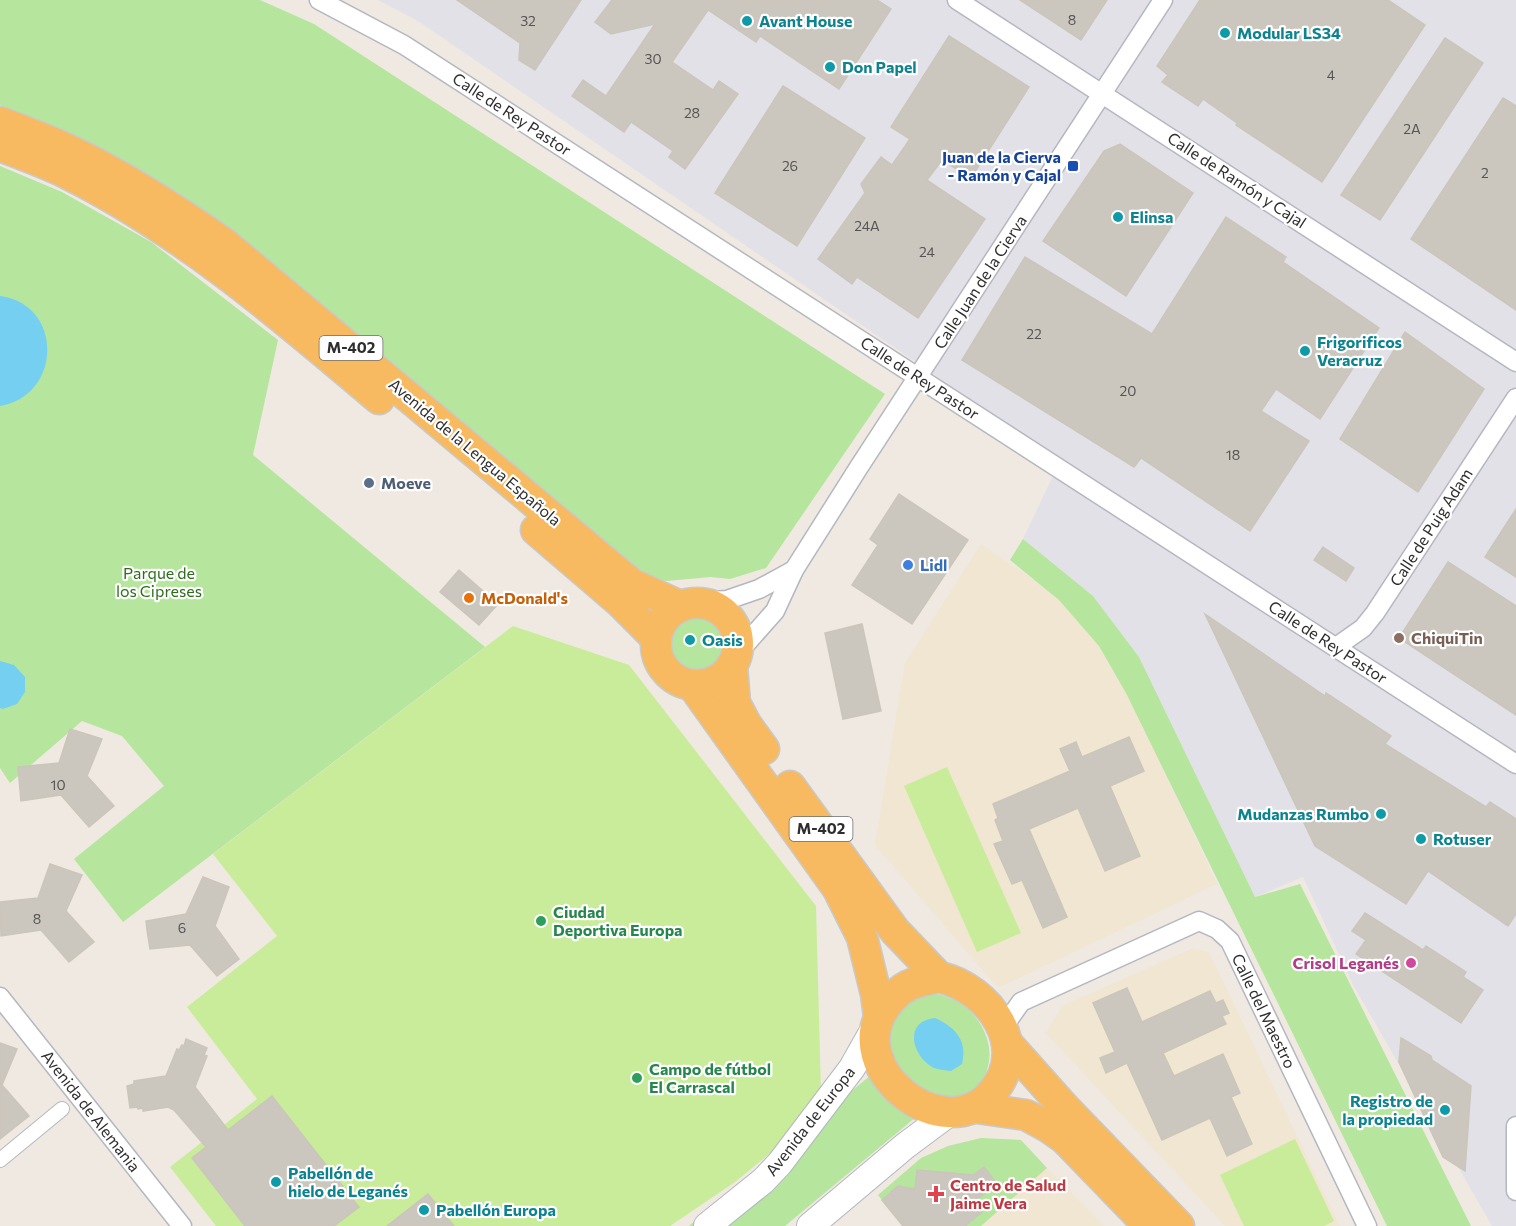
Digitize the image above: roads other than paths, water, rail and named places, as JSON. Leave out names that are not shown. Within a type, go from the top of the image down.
[{"type":"highway","name":"Avenida de la Lengua Española","points":[[0,122],[69,150],[94,163],[162,202],[224,243],[632,584],[688,604]]},
{"type":"highway","name":"Avenida de la Lengua Española","points":[[0,146],[62,171],[143,216],[213,263],[354,377],[620,602],[656,638]]},
{"type":"highway","points":[[656,638],[664,619],[688,604]]},
{"type":"highway","name":"M-402","points":[[688,604],[711,605],[724,613],[733,624],[738,638],[735,660],[735,703],[746,724],[895,931],[939,977],[952,980],[967,988],[995,1012],[1005,1036],[1065,1108],[1179,1226]]},
{"type":"highway","name":"M-402","points":[[656,638],[655,648],[659,662],[669,675],[681,683],[693,686],[838,889],[862,937],[876,994],[875,1053],[884,1073],[898,1089],[918,1104],[1026,1115],[1048,1127],[1065,1140],[1149,1226]]},
{"type":"highway","points":[[693,686],[708,685],[723,677],[735,660]]},
{"type":"highway","points":[[877,1023],[892,997],[902,988],[913,982],[939,977]]},
{"type":"highway","points":[[964,1109],[992,1093],[1004,1075],[1005,1036]]},
{"type":"main road","name":"Avenida de Europa","points":[[707,1226],[758,1186],[780,1163],[852,1068],[877,1023]]},
{"type":"main road","points":[[810,1226],[905,1146],[964,1109]]},
{"type":"street","name":"Calle de Rey Pastor","points":[[319,0],[404,45],[1516,764]]},
{"type":"street","name":"Calle de Ramón y Cajal","points":[[957,0],[1516,362]]},
{"type":"street","name":"Calle Juan de la Cierva","points":[[735,660],[775,611],[794,570],[1163,0]]},
{"type":"street","name":"Calle de Puig Adam","points":[[1336,647],[1363,628],[1375,613],[1516,398]]},
{"type":"street","points":[[688,604],[727,600],[759,589],[794,570]]},
{"type":"street","name":"Calle del Maestro","points":[[982,999],[1021,1002],[1199,921],[1217,928],[1230,941],[1367,1226]]},
{"type":"street","name":"Avenida de Alemania","points":[[2,1002],[182,1226]]},
{"type":"street","points":[[1005,1036],[1021,1002]]},
{"type":"street","points":[[0,1160],[62,1109]]},
{"type":"street","points":[[1516,1126],[1516,1191]]},
{"type":"water","points":[[0,296],[21,303],[35,315],[44,331],[47,350],[44,368],[35,385],[21,398],[0,406]]},
{"type":"water","points":[[0,661],[14,665],[25,677],[25,692],[17,704],[3,709],[0,708]]},
{"type":"water","points":[[935,1018],[949,1026],[962,1042],[962,1064],[951,1071],[932,1067],[919,1054],[916,1047],[914,1039],[918,1025],[925,1020]]},
{"type":"place","name":"Avant House","points":[[747,21]]},
{"type":"place","name":"Modular LS34","points":[[1225,33]]},
{"type":"place","name":"Don Papel","points":[[830,67]]},
{"type":"place","name":"Juan de la Cierva - Ramón y Cajal","points":[[1073,166]]},
{"type":"place","name":"Elinsa","points":[[1118,217]]},
{"type":"place","name":"Frigorificos Veracruz","points":[[1305,351]]},
{"type":"place","name":"Moeve","points":[[369,483]]},
{"type":"place","name":"Lidl","points":[[908,565]]},
{"type":"place","name":"McDonald's","points":[[469,598]]},
{"type":"place","name":"ChiquiTin","points":[[1399,638]]},
{"type":"place","name":"Oasis","points":[[690,640]]},
{"type":"place","name":"Mudanzas Rumbo","points":[[1381,814]]},
{"type":"place","name":"Rotuser","points":[[1421,839]]},
{"type":"place","name":"Ciudad Deportiva Europa","points":[[541,921]]},
{"type":"place","name":"Crisol Leganés","points":[[1411,963]]},
{"type":"place","name":"Campo de fútbol El Carrascal","points":[[637,1078]]},
{"type":"place","name":"Registro de la propiedad","points":[[1445,1110]]},
{"type":"place","name":"Pabellón de hielo de Leganés","points":[[276,1182]]},
{"type":"place","name":"Centro de Salud Jaime Vera","points":[[936,1194]]},
{"type":"place","name":"Pabellón Europa","points":[[424,1210]]},
{"type":"park label","name":"Parque de los Cipreses","points":[[159,582]]}]
